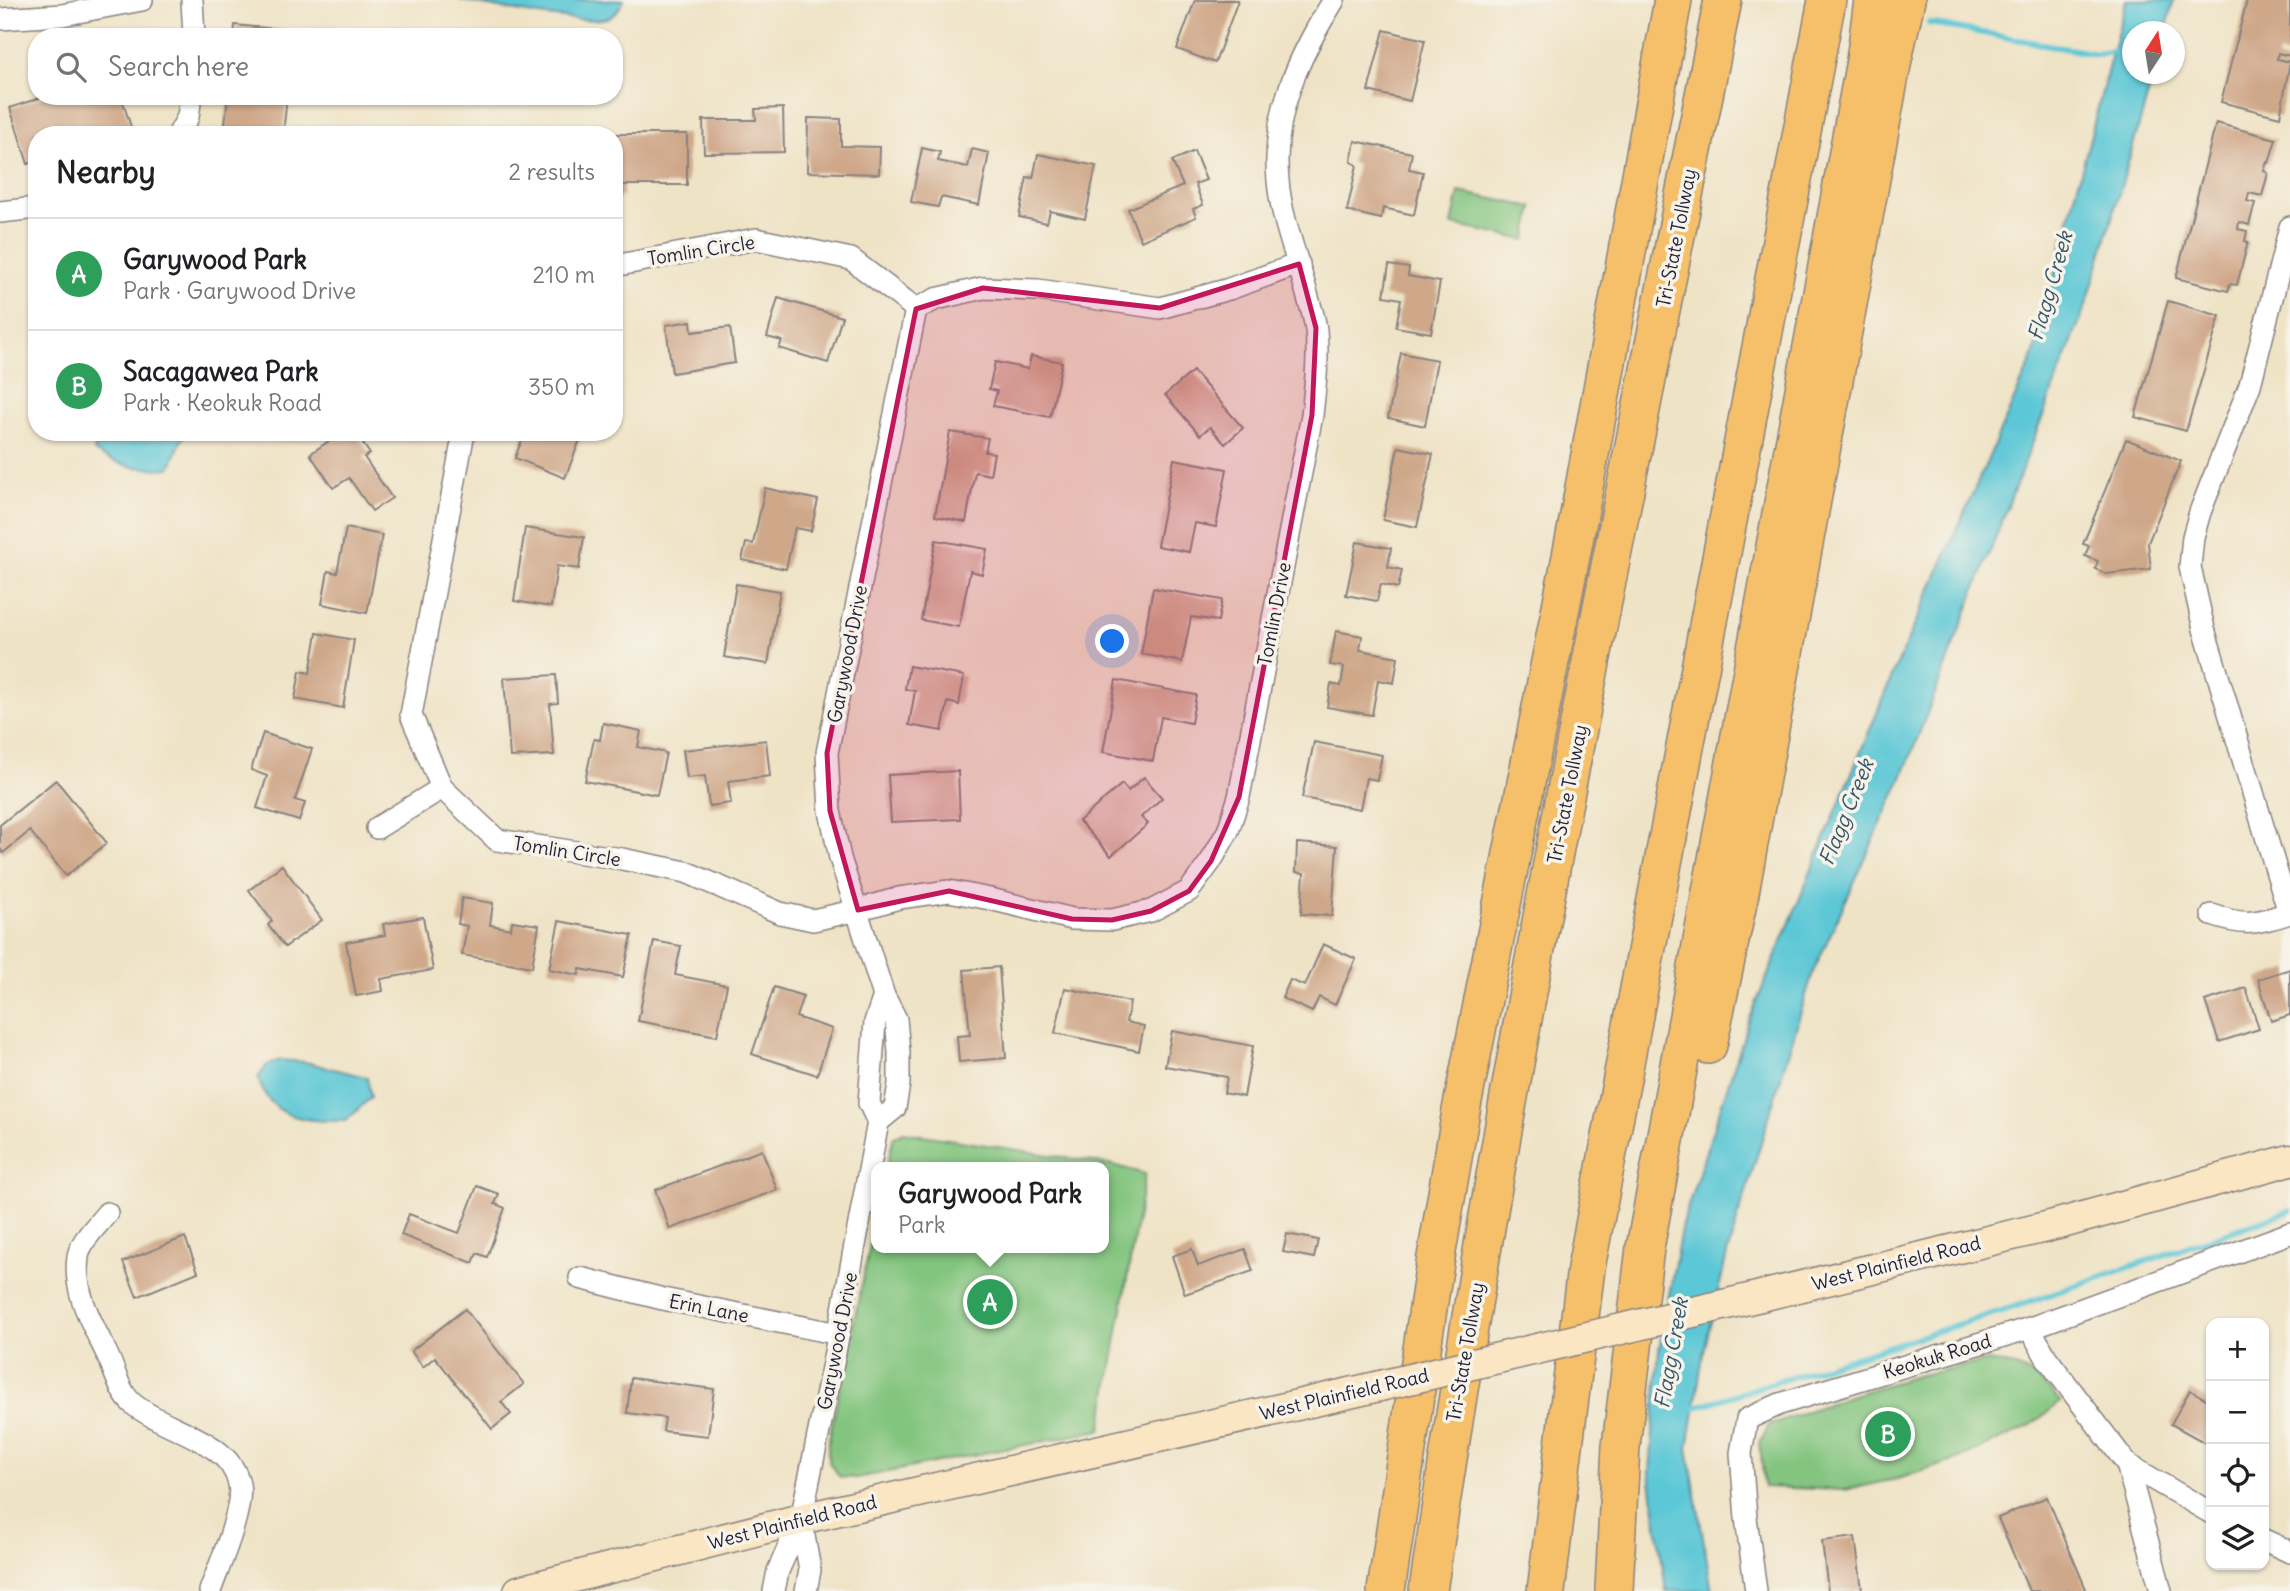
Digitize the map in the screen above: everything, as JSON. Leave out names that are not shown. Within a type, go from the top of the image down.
[{"type":"highway","points":[[1385,1591],[1461,1111],[1577,526],[1674,0]]},
{"type":"highway","name":"Tri-State Tollway","points":[[1428,1591],[1454,1415],[1503,1125],[1723,0]]},
{"type":"highway","points":[[1546,1591],[1586,1268],[1827,0]]},
{"type":"highway","points":[[1614,1591],[1620,1446],[1645,1248],[1862,75],[1873,0]]},
{"type":"highway","points":[[1645,1248],[1675,1196],[1739,898],[1906,0]]},
{"type":"main road","name":"West Plainfield Road","points":[[519,1591],[801,1519],[1380,1386],[2059,1224],[2290,1160]]},
{"type":"street","points":[[0,19],[62,15],[142,0]]},
{"type":"street","points":[[192,0],[194,28]]},
{"type":"street","name":"Tomlin Drive","points":[[858,910],[899,898],[949,891],[1072,919],[1112,920],[1151,911],[1189,891],[1228,831],[1239,797],[1312,415],[1317,376],[1316,328],[1287,227],[1277,179],[1279,136],[1290,82],[1310,37],[1334,0]]},
{"type":"street","points":[[183,126],[190,105]]},
{"type":"street","points":[[0,212],[28,209]]},
{"type":"street","points":[[2212,915],[2234,923],[2258,923],[2290,913],[2204,629],[2190,567],[2193,537],[2200,512],[2250,385],[2290,226]]},
{"type":"street","name":"Tomlin Circle","points":[[623,264],[756,239],[851,259],[916,309]]},
{"type":"street","points":[[916,309],[936,299],[983,288],[1038,290],[1160,308],[1229,289],[1299,264]]},
{"type":"street","name":"Garywood Drive","points":[[801,1519],[878,1122],[869,1103],[875,1022],[884,996],[840,858],[830,811],[827,753],[916,309]]},
{"type":"street","name":"Tomlin Circle","points":[[462,441],[411,715],[442,788],[498,840],[686,872],[780,913],[813,919],[858,910]]},
{"type":"street","points":[[376,828],[442,788]]},
{"type":"street","points":[[107,1213],[85,1240],[78,1255],[78,1273],[83,1305],[121,1389],[132,1403],[164,1424],[216,1448],[232,1464],[240,1486],[236,1518],[210,1591]]},
{"type":"street","name":"Keokuk Road","points":[[1756,1591],[1741,1454],[1747,1419],[1780,1404],[2030,1328],[2290,1233]]},
{"type":"street","name":"Erin Lane","points":[[580,1279],[663,1299],[839,1334]]},
{"type":"street","points":[[2030,1328],[2046,1357],[2127,1464],[2206,1510]]},
{"type":"street","points":[[2127,1464],[2161,1591]]},
{"type":"street","points":[[774,1591],[778,1571],[801,1519]]},
{"type":"street","points":[[801,1519],[810,1570],[806,1591]]},
{"type":"street","points":[[2269,1542],[2290,1552]]},
{"type":"highlighted area","points":[[1299,264],[1316,328],[1312,415],[1239,797],[1211,861],[1189,891],[1151,911],[1112,920],[1072,919],[949,891],[858,910],[830,811],[827,753],[916,309],[983,288],[1160,308]]},
{"type":"green space","points":[[1459,192],[1533,207],[1526,240],[1452,225]]},
{"type":"green space","points":[[903,1132],[1094,1162],[888,1162],[893,1138]]},
{"type":"green space","points":[[1109,1164],[1145,1174],[1101,1430],[857,1478],[840,1477],[828,1461],[828,1444],[871,1241],[871,1253],[1109,1253]]},
{"type":"green space","points":[[1987,1361],[2011,1365],[2028,1373],[2061,1402],[2031,1425],[1959,1459],[1901,1478],[1845,1490],[1764,1487],[1760,1443],[1769,1425],[1846,1397],[1916,1376]]},
{"type":"water","points":[[460,0],[624,0],[610,17],[581,19],[560,18]]},
{"type":"water","name":"Flagg Creek","points":[[2126,0],[2174,0],[2169,21],[2122,21],[2122,84],[2151,84],[2088,300],[1901,780],[1813,972],[1727,1254],[1703,1355],[1688,1448],[1712,1591],[1666,1591],[1650,1473],[1659,1350],[1682,1224],[1750,1018],[1893,674],[2033,357]]},
{"type":"water","points":[[93,441],[181,441],[170,468],[140,468],[114,461],[95,452]]},
{"type":"water","points":[[280,1060],[305,1062],[367,1077],[371,1097],[346,1121],[318,1121],[292,1116],[271,1103],[258,1078],[267,1065]]},
{"type":"building","points":[[1195,0],[1238,0],[1215,63],[1177,49]]},
{"type":"building","points":[[2247,0],[2290,0],[2290,56],[2278,53],[2277,59],[2290,62],[2280,117],[2221,102]]},
{"type":"building","points":[[235,25],[264,28],[235,28]]},
{"type":"building","points":[[1384,30],[1425,40],[1410,101],[1368,91]]},
{"type":"building","points":[[28,102],[28,105],[124,105],[131,126],[28,126],[28,164],[10,108]]},
{"type":"building","points":[[227,105],[286,105],[284,126],[225,126]]},
{"type":"building","points":[[783,108],[784,152],[704,153],[703,120],[756,120],[755,109]]},
{"type":"building","points":[[808,118],[841,119],[841,146],[880,147],[879,174],[807,172]]},
{"type":"building","points":[[2216,123],[2276,139],[2264,171],[2268,173],[2262,196],[2249,193],[2247,201],[2255,203],[2249,225],[2239,222],[2238,229],[2247,231],[2245,241],[2248,242],[2237,285],[2230,284],[2228,291],[2176,278]]},
{"type":"building","points":[[623,134],[687,134],[687,185],[623,185]]},
{"type":"building","points":[[1355,141],[1412,153],[1409,169],[1423,172],[1414,215],[1383,208],[1381,219],[1347,211],[1357,165],[1351,162]]},
{"type":"building","points":[[922,148],[940,152],[938,161],[968,167],[972,149],[989,153],[979,205],[941,197],[938,207],[911,202]]},
{"type":"building","points":[[1194,151],[1206,180],[1195,184],[1203,205],[1193,209],[1196,217],[1141,241],[1128,209],[1183,186],[1172,161]]},
{"type":"building","points":[[1038,154],[1096,166],[1085,219],[1050,211],[1047,223],[1019,217],[1027,177],[1033,178]]},
{"type":"building","points":[[1389,265],[1409,268],[1408,276],[1440,282],[1431,333],[1396,327],[1401,299],[1384,296]]},
{"type":"building","points":[[778,298],[842,317],[828,363],[779,348],[782,341],[767,337]]},
{"type":"building","points":[[2168,301],[2220,316],[2186,431],[2135,417]]},
{"type":"building","points":[[691,321],[692,332],[730,327],[735,363],[672,373],[666,325]]},
{"type":"building","points":[[1401,353],[1437,360],[1425,426],[1388,418]]},
{"type":"building","points":[[1031,356],[1062,362],[1050,417],[993,406],[997,391],[989,389],[995,362],[1028,369]]},
{"type":"building","points":[[1193,371],[1243,428],[1225,444],[1210,427],[1200,435],[1165,395]]},
{"type":"building","points":[[950,432],[988,438],[985,452],[994,453],[990,475],[975,472],[966,522],[935,516]]},
{"type":"building","points":[[2126,439],[2181,461],[2148,543],[2151,569],[2106,574],[2095,569],[2098,561],[2085,556],[2089,546],[2083,544]]},
{"type":"building","points":[[329,441],[361,441],[370,454],[364,457],[392,498],[372,511],[349,478],[333,488],[310,454]]},
{"type":"building","points":[[522,441],[579,441],[565,478],[515,458]]},
{"type":"building","points":[[1398,447],[1433,454],[1417,527],[1383,520]]},
{"type":"building","points":[[1174,459],[1227,469],[1216,527],[1195,523],[1189,552],[1157,546]]},
{"type":"building","points":[[765,488],[818,500],[811,531],[795,528],[786,569],[742,560],[746,543],[753,544]]},
{"type":"building","points":[[346,528],[382,535],[367,613],[322,604],[328,571],[337,573]]},
{"type":"building","points":[[525,528],[584,537],[579,569],[557,566],[551,607],[514,601]]},
{"type":"building","points":[[936,540],[987,549],[982,574],[970,571],[959,627],[921,620]]},
{"type":"building","points":[[1357,542],[1391,548],[1388,567],[1402,570],[1398,588],[1381,584],[1377,601],[1346,595]]},
{"type":"building","points":[[736,584],[780,591],[768,664],[724,657]]},
{"type":"building","points":[[1153,588],[1222,600],[1218,621],[1191,617],[1182,662],[1141,654]]},
{"type":"building","points":[[1336,631],[1362,636],[1360,650],[1398,657],[1394,683],[1378,680],[1372,715],[1327,707],[1331,684],[1341,686],[1344,667],[1330,665]]},
{"type":"building","points":[[317,633],[354,640],[343,708],[295,699],[300,671],[310,673]]},
{"type":"building","points":[[909,666],[964,676],[959,705],[948,702],[942,731],[909,725],[915,691],[905,689]]},
{"type":"building","points":[[556,675],[558,703],[550,704],[554,755],[510,757],[504,678]]},
{"type":"building","points":[[1116,680],[1196,695],[1191,723],[1161,717],[1153,761],[1103,752]]},
{"type":"building","points":[[603,723],[641,731],[638,747],[666,753],[657,795],[585,781],[594,739],[600,740]]},
{"type":"building","points":[[263,733],[312,749],[295,800],[305,803],[299,821],[257,808],[267,776],[251,770]]},
{"type":"building","points":[[766,740],[770,776],[728,781],[731,803],[709,806],[705,776],[687,778],[683,750]]},
{"type":"building","points":[[1314,742],[1382,755],[1377,780],[1366,778],[1360,809],[1302,798]]},
{"type":"building","points":[[958,771],[960,819],[891,822],[888,775]]},
{"type":"building","points":[[1144,777],[1162,798],[1141,817],[1148,824],[1111,856],[1079,821],[1122,784],[1128,791]]},
{"type":"building","points":[[56,780],[107,843],[66,876],[30,831],[3,853],[0,848],[0,825]]},
{"type":"building","points":[[1297,843],[1337,846],[1332,916],[1301,914],[1304,873],[1296,872]]},
{"type":"building","points":[[282,865],[322,920],[285,947],[268,925],[272,921],[249,890]]},
{"type":"building","points":[[462,898],[493,903],[490,925],[511,929],[512,921],[539,925],[532,967],[462,955],[467,926],[458,924]]},
{"type":"building","points":[[423,917],[433,970],[381,979],[383,991],[356,996],[346,942],[385,935],[383,924]]},
{"type":"building","points":[[559,921],[632,935],[623,977],[580,969],[579,975],[549,969]]},
{"type":"building","points":[[654,941],[681,946],[675,975],[727,985],[717,1036],[638,1021]]},
{"type":"building","points":[[1323,944],[1356,959],[1335,1005],[1319,997],[1312,1012],[1282,998],[1290,980],[1305,986]]},
{"type":"building","points":[[999,967],[1006,1058],[959,1062],[957,1036],[970,1035],[964,970]]},
{"type":"building","points":[[2290,969],[2290,1015],[2271,1021],[2258,979]]},
{"type":"building","points":[[774,987],[803,996],[796,1017],[832,1029],[817,1075],[752,1054]]},
{"type":"building","points":[[1065,988],[1130,1002],[1126,1022],[1144,1026],[1139,1051],[1055,1033]]},
{"type":"building","points":[[2246,988],[2259,1029],[2219,1042],[2205,1001]]},
{"type":"building","points":[[1172,1031],[1253,1046],[1244,1097],[1224,1093],[1227,1077],[1165,1066]]},
{"type":"building","points":[[762,1150],[777,1190],[670,1229],[655,1190]]},
{"type":"building","points":[[477,1186],[499,1194],[495,1204],[505,1208],[487,1257],[477,1253],[473,1263],[401,1235],[409,1214],[459,1233]]},
{"type":"building","points":[[1287,1234],[1318,1240],[1314,1258],[1283,1252]]},
{"type":"building","points":[[185,1237],[198,1272],[137,1297],[123,1262]]},
{"type":"building","points":[[1192,1249],[1198,1266],[1245,1249],[1253,1271],[1185,1294],[1172,1256]]},
{"type":"building","points":[[465,1309],[524,1384],[501,1402],[511,1414],[492,1429],[435,1357],[423,1367],[411,1351]]},
{"type":"building","points":[[631,1378],[714,1389],[708,1436],[663,1431],[665,1418],[627,1413]]},
{"type":"building","points":[[2190,1390],[2206,1399],[2206,1443],[2171,1424]]},
{"type":"building","points":[[2047,1497],[2086,1589],[2082,1591],[2029,1591],[1998,1518]]},
{"type":"building","points":[[1855,1537],[1862,1590],[1828,1591],[1822,1541]]},
{"type":"waterway","points":[[1929,23],[2096,54],[2122,52]]},
{"type":"waterway","points":[[1687,1410],[2017,1306],[2290,1211]]},
{"type":"place","name":"Garywood Park","points":[[990,1302]]},
{"type":"place","name":"Sacagawea Park","points":[[1888,1434]]}]
